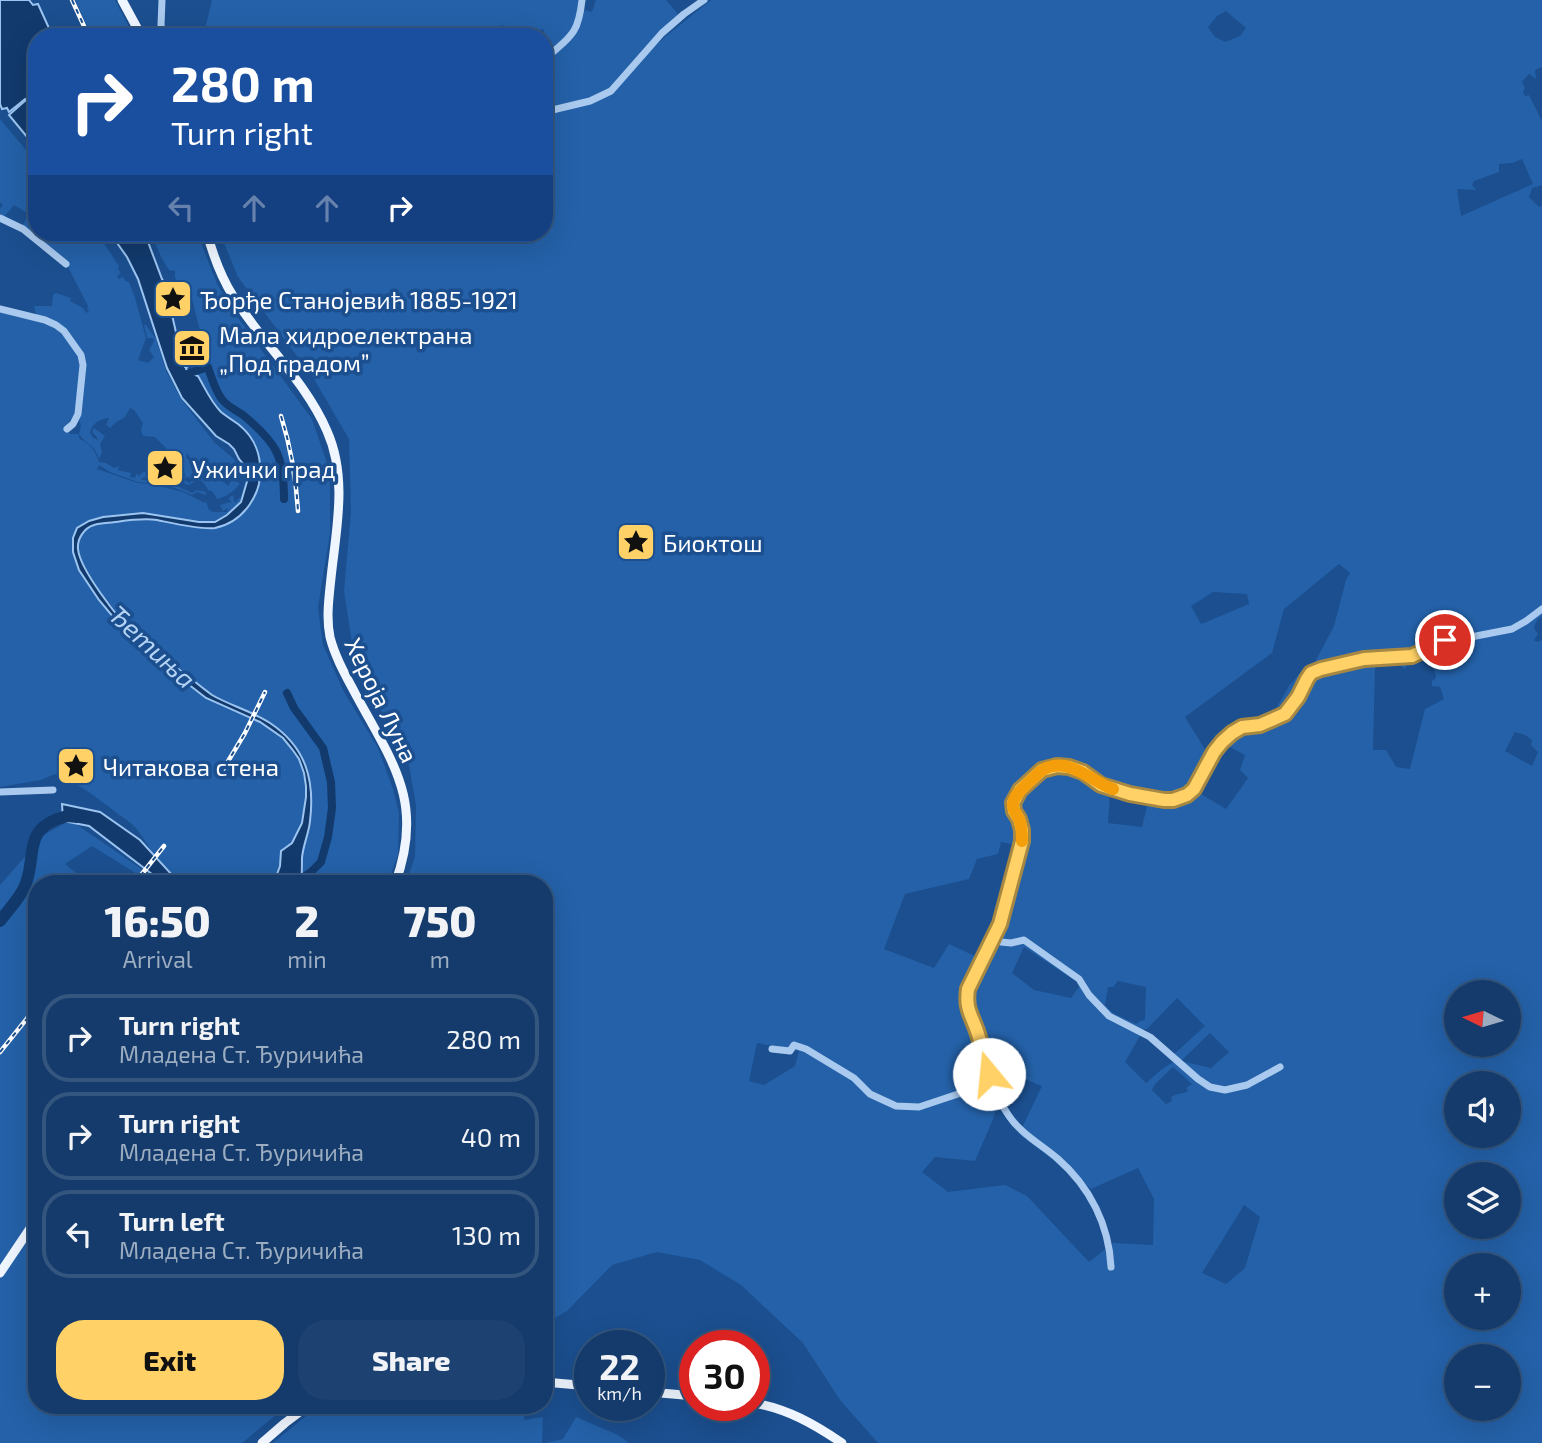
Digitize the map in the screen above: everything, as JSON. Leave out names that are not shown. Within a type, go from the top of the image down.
[{"type":"main road","points":[[122,0],[137,28]]},
{"type":"main road","name":"Хероја Луна","points":[[210,242],[218,269],[228,288],[305,392],[332,442],[339,474],[339,501],[329,599],[329,632],[341,667],[390,757],[405,799],[407,836],[398,875]]},
{"type":"main road","points":[[0,1273],[28,1232]]},
{"type":"main road","points":[[553,1383],[574,1385]]},
{"type":"main road","points":[[770,1407],[797,1415],[842,1443]]},
{"type":"main road","points":[[262,1443],[297,1414]]},
{"type":"street","points":[[129,0],[129,12]]},
{"type":"street","points":[[162,0],[162,28]]},
{"type":"street","points":[[553,52],[572,36],[582,0]]},
{"type":"street","points":[[553,110],[590,101],[611,91],[662,33],[704,0]]},
{"type":"street","points":[[0,218],[28,233]]},
{"type":"street","points":[[39,242],[65,264]]},
{"type":"street","points":[[0,309],[56,325],[64,331],[81,355],[83,372],[78,414],[67,429]]},
{"type":"street","points":[[1111,1267],[1105,1228],[1082,1184],[1058,1159],[1030,1138],[1010,1118],[994,1088],[966,1001],[968,989],[1000,924],[1022,841],[1022,830],[1013,803],[1020,790],[1042,770],[1057,766],[1083,772],[1101,785],[1130,794],[1173,800],[1194,789],[1214,752],[1232,733],[1242,727],[1260,725],[1285,714],[1311,673],[1364,659],[1412,656],[1445,640],[1512,629],[1542,609]]},
{"type":"street","points":[[0,792],[53,790]]},
{"type":"street","points":[[995,934],[1001,942],[1024,940],[1079,979],[1089,995],[1109,1016],[1150,1037],[1210,1087],[1225,1090],[1247,1085],[1280,1067]]},
{"type":"street","points":[[772,1049],[790,1051],[794,1045],[806,1049],[853,1079],[870,1094],[896,1106],[919,1107],[964,1092],[994,1088]]},
{"type":"shaded area","points":[[0,0],[29,0],[33,5],[38,4],[49,28],[28,28],[28,138],[9,115],[26,100],[9,112],[7,108],[2,109]]},
{"type":"shaded area","points":[[75,0],[115,0],[129,28],[88,28]]},
{"type":"shaded area","points":[[212,0],[577,0],[575,34],[585,10],[592,12],[596,0],[666,0],[678,14],[611,86],[711,0],[1542,0],[1542,67],[1535,70],[1536,79],[1529,74],[1522,82],[1525,96],[1529,95],[1542,121],[1542,185],[1532,188],[1529,197],[1539,207],[1542,206],[1542,616],[1534,628],[1538,634],[1534,640],[1542,640],[1542,1443],[878,1443],[840,1400],[803,1343],[741,1285],[700,1260],[657,1252],[612,1265],[567,1311],[553,1319],[553,875],[408,875],[415,857],[416,805],[407,754],[356,669],[344,591],[351,512],[349,439],[314,379],[238,277],[224,242],[553,242],[553,28],[506,28],[504,25],[494,28],[205,28]],"holes":[[[1226,11],[1246,28],[1240,36],[1225,42],[1215,37],[1208,27],[1217,16]],[[1522,159],[1533,184],[1461,216],[1457,189],[1476,190],[1472,185],[1474,181],[1499,172],[1499,164]],[[1339,564],[1350,573],[1334,626],[1315,662],[1304,668],[1289,686],[1270,719],[1222,733],[1211,741],[1206,751],[1185,717],[1272,653],[1284,609]],[[1213,592],[1247,594],[1249,604],[1201,624],[1191,606]],[[1433,650],[1435,653],[1426,659],[1428,663],[1435,662],[1436,678],[1432,681],[1432,686],[1440,687],[1444,699],[1425,709],[1410,769],[1396,767],[1386,750],[1373,750],[1375,668],[1381,662],[1388,666],[1399,664],[1405,669],[1411,654]],[[1515,732],[1532,740],[1531,745],[1538,752],[1532,766],[1505,751]],[[1224,744],[1245,755],[1240,770],[1248,778],[1226,809],[1196,791],[1207,767]],[[1110,793],[1148,802],[1142,827],[1108,823]],[[1001,842],[1016,845],[997,922],[979,958],[949,944],[934,968],[884,949],[905,894],[969,879],[977,859],[998,854]],[[1024,947],[1077,982],[1079,987],[1071,998],[1034,990],[1012,973]],[[1118,981],[1146,987],[1145,1020],[1136,1024],[1113,1013],[1105,1005],[1108,987],[1113,987]],[[1177,998],[1205,1026],[1174,1054],[1175,1061],[1146,1083],[1125,1062],[1144,1029]],[[1210,1033],[1229,1052],[1211,1068],[1181,1061]],[[757,1043],[799,1051],[795,1066],[764,1085],[749,1081]],[[1173,1067],[1192,1084],[1186,1088],[1188,1091],[1171,1097],[1172,1101],[1166,1104],[1152,1090]],[[1009,1073],[1042,1086],[1019,1134],[1091,1189],[1138,1168],[1154,1199],[1153,1245],[1113,1243],[1089,1262],[1027,1196],[1005,1185],[948,1192],[922,1172],[935,1157],[975,1161]],[[1244,1205],[1260,1217],[1245,1268],[1226,1284],[1202,1273]]]},
{"type":"shaded area","points":[[0,119],[28,152],[28,213],[14,205],[4,217],[0,216],[3,205],[0,202]]},
{"type":"shaded area","points":[[28,216],[28,231],[22,226]]},
{"type":"shaded area","points":[[40,242],[103,242],[119,266],[121,273],[117,276],[129,282],[135,298],[146,338],[138,360],[148,363],[154,357],[149,350],[154,341],[153,338],[147,338],[146,325],[156,339],[166,371],[181,399],[214,442],[234,459],[238,466],[236,471],[219,473],[228,486],[232,480],[240,483],[227,495],[217,499],[212,491],[208,490],[197,475],[187,453],[186,458],[190,460],[196,477],[194,476],[201,481],[185,484],[184,480],[189,483],[193,480],[180,475],[177,461],[165,466],[164,463],[177,458],[183,476],[186,477],[176,454],[155,437],[143,436],[143,423],[130,408],[125,417],[110,428],[106,425],[109,418],[99,420],[93,426],[90,432],[93,438],[98,440],[92,432],[94,428],[105,436],[100,444],[102,452],[99,459],[95,450],[81,437],[79,419],[85,361],[65,329],[36,315],[34,306],[52,306],[53,295],[56,293],[71,298],[70,301],[83,308],[86,313],[89,311],[67,265]]},
{"type":"shaded area","name":"Ђетиња","points":[[116,242],[148,242],[162,279],[168,285],[167,293],[178,350],[185,367],[189,373],[198,376],[221,412],[243,428],[250,437],[258,453],[260,476],[255,496],[249,505],[235,520],[225,525],[202,528],[147,519],[97,524],[90,526],[80,538],[80,558],[101,593],[137,637],[212,695],[270,723],[282,732],[300,754],[311,792],[302,875],[277,875],[281,851],[292,843],[302,823],[306,786],[299,759],[283,738],[260,722],[206,698],[134,642],[99,600],[79,570],[73,552],[73,538],[77,528],[103,517],[143,513],[215,522],[241,502],[248,478],[234,449],[216,436],[182,398],[167,368],[138,279]]},
{"type":"shaded area","points":[[155,242],[201,242],[217,284],[236,315],[312,419],[327,463],[330,487],[330,533],[318,607],[323,645],[344,692],[378,748],[393,789],[399,813],[398,855],[390,875],[302,875],[302,856],[310,822],[312,788],[305,763],[289,739],[267,721],[212,695],[143,642],[102,595],[80,559],[79,540],[84,531],[93,525],[143,518],[215,528],[236,519],[254,498],[260,477],[260,463],[247,433],[222,413],[196,374],[206,369],[221,402],[261,436],[275,453],[282,480],[282,499],[287,499],[286,471],[277,446],[265,431],[221,394],[210,367],[213,367],[206,355],[192,299],[186,301],[185,290],[175,278],[175,271],[169,270]]},
{"type":"shaded area","points":[[0,312],[57,327],[81,359],[76,415],[63,429],[71,434],[78,434],[80,439],[92,448],[99,462],[114,468],[120,466],[117,470],[131,473],[130,477],[135,478],[136,474],[139,478],[144,471],[153,472],[153,475],[141,480],[167,484],[192,493],[197,490],[206,492],[206,495],[197,492],[192,495],[163,484],[138,482],[99,465],[97,469],[138,483],[183,492],[205,503],[206,501],[209,510],[213,512],[227,512],[228,508],[223,511],[220,505],[231,503],[231,500],[228,500],[231,496],[235,503],[239,498],[242,499],[233,510],[215,522],[143,513],[89,521],[77,528],[73,538],[79,570],[99,600],[134,642],[206,698],[260,722],[283,738],[299,759],[306,786],[302,823],[292,843],[281,851],[281,866],[277,875],[173,875],[161,864],[131,823],[64,778],[55,774],[41,780],[0,787]]},
{"type":"shaded area","points":[[62,804],[100,812],[140,840],[172,875],[153,875],[89,826],[63,821]]},
{"type":"shaded area","points":[[70,820],[150,875],[139,875],[92,846],[65,864],[79,875],[28,875],[28,1414],[277,1414],[242,1443],[0,1443],[0,885],[44,835]]},
{"type":"shaded area","points":[[524,1414],[524,1420],[543,1417],[542,1443],[273,1443],[307,1415]]},
{"type":"shaded area","points":[[574,1420],[585,1421],[618,1435],[629,1443],[545,1443],[563,1439]]},
{"type":"waterway","points":[[181,376],[205,368]]},
{"type":"waterway","points":[[208,368],[223,401],[255,425],[276,451],[282,472],[284,499]]},
{"type":"waterway","points":[[287,693],[294,708],[323,748],[331,782],[332,808],[328,837],[321,862],[306,875]]},
{"type":"waterway","name":"Ђетиња","points":[[0,921],[25,886],[33,845],[40,831],[55,820],[68,816],[76,817]]},
{"type":"railway","points":[[72,0],[85,28]]},
{"type":"railway","points":[[281,416],[288,440],[298,511]]},
{"type":"railway","points":[[221,773],[265,692]]},
{"type":"railway","points":[[141,875],[164,846]]},
{"type":"railway","points":[[0,1052],[28,1017]]},
{"type":"slow traffic","points":[[1022,841],[1022,830],[1013,803],[1020,790],[1042,770],[1057,766],[1069,767],[1113,789]]},
{"type":"place","name":"Ђорђе Станојевић 1885-1921","points":[[173,299]]},
{"type":"place","name":"Мала хидроелектрана „Под градом”","points":[[192,348]]},
{"type":"place","name":"Ужички град","points":[[165,468]]},
{"type":"place","name":"Биоктош","points":[[636,542]]},
{"type":"place","name":"Читакова стена","points":[[76,766]]},
{"type":"route","points":[[989,1074],[966,1001],[968,989],[1000,924],[1013,879],[1022,841],[1022,830],[1013,803],[1020,790],[1042,770],[1057,766],[1083,772],[1101,785],[1130,794],[1173,800],[1194,789],[1206,764],[1232,733],[1242,727],[1260,725],[1285,714],[1311,673],[1364,659],[1404,658],[1445,640]]}]
